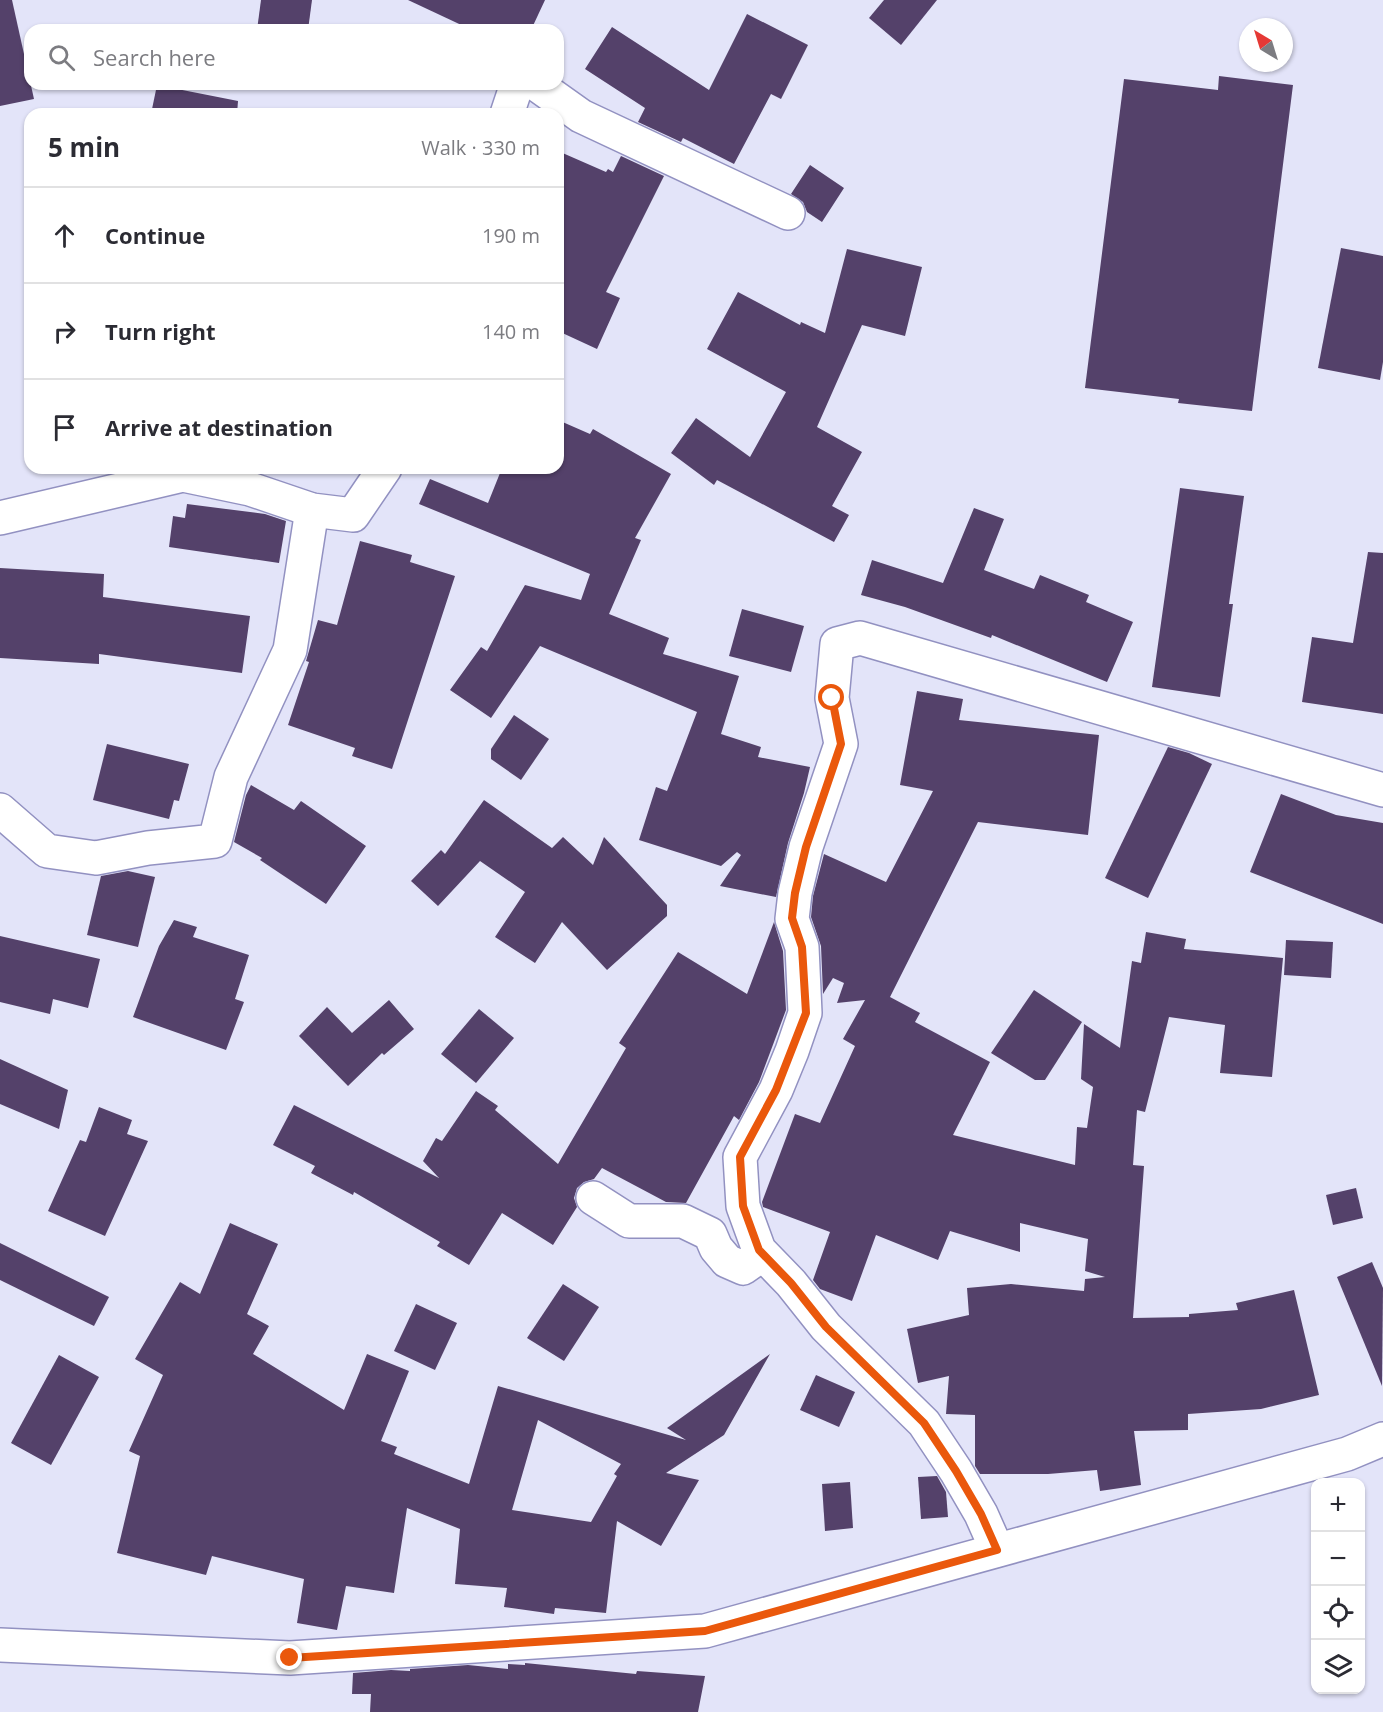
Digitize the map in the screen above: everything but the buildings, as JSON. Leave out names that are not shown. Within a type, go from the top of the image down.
[{"type":"street","points":[[509,108],[515,90]]},
{"type":"street","points":[[545,90],[581,116],[788,213]]},
{"type":"street","points":[[0,518],[183,475],[250,489],[312,510],[353,515],[381,474]]},
{"type":"street","points":[[0,810],[47,851],[96,858],[148,848],[215,841],[231,777],[290,651],[312,510]]},
{"type":"street","points":[[997,1550],[976,1506],[924,1423],[826,1327],[791,1283],[759,1250],[743,1206],[740,1157],[776,1090],[806,1013],[802,947],[792,918],[795,893],[806,847],[841,744],[832,698],[837,644],[860,638],[1383,789]]},
{"type":"street","points":[[593,1198],[629,1221],[683,1221],[710,1234],[726,1262],[743,1268],[753,1261],[759,1250]]},
{"type":"street","points":[[0,1645],[290,1658],[705,1631],[1347,1454],[1383,1439]]},
{"type":"route","points":[[290,1658],[705,1631],[997,1550],[981,1514],[924,1423],[826,1327],[791,1283],[759,1250],[743,1206],[740,1157],[776,1090],[806,1013],[802,947],[792,918],[795,893],[806,847],[841,744],[832,698]]}]
